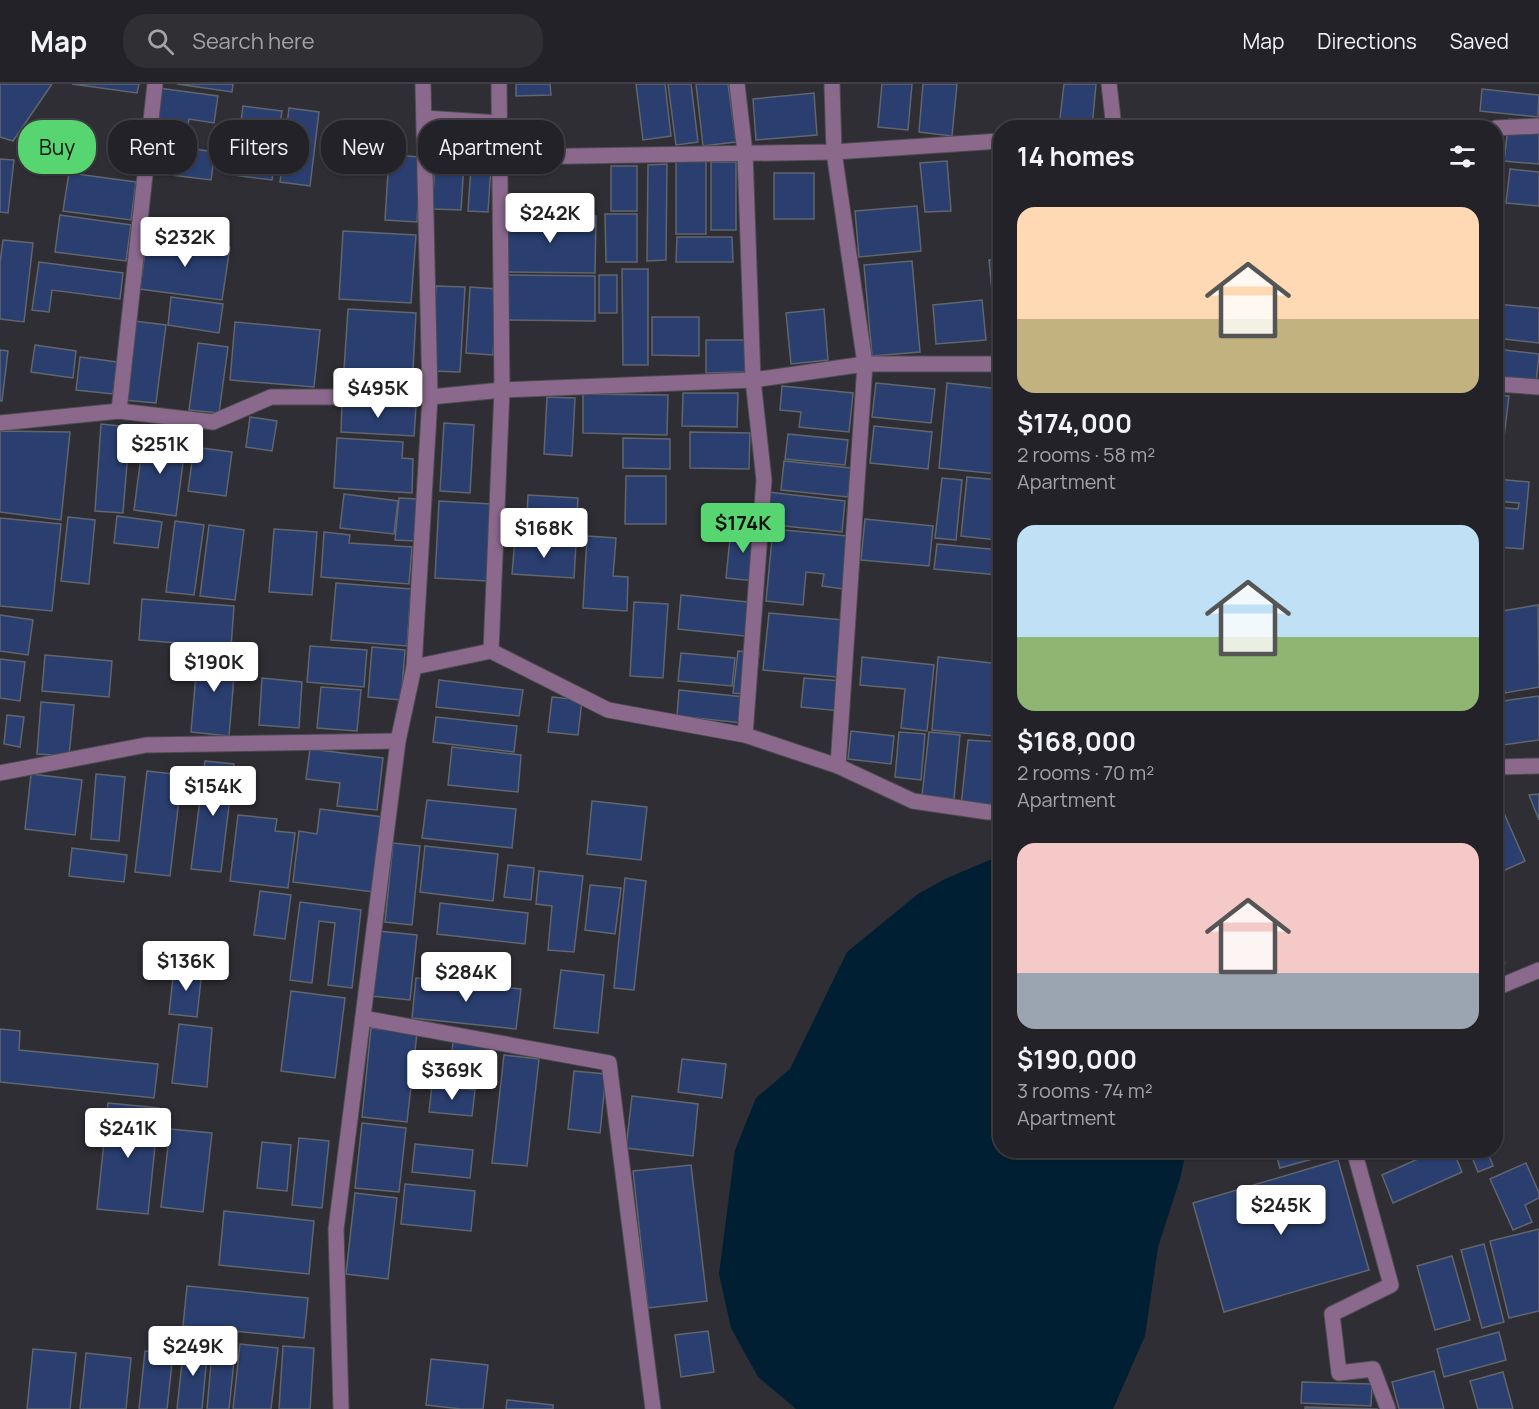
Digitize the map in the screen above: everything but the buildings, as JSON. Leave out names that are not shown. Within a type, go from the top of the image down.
[{"type":"street","points":[[119,411],[155,84]]},
{"type":"street","points":[[341,1409],[336,1229],[398,741],[414,667],[430,397],[423,84]]},
{"type":"street","points":[[500,84],[500,120]]},
{"type":"street","points":[[737,84],[745,153],[753,380],[764,480],[745,735]]},
{"type":"street","points":[[832,84],[834,153],[865,364],[838,766]]},
{"type":"street","points":[[1109,84],[1112,120]]},
{"type":"street","points":[[424,118],[454,120]]},
{"type":"street","points":[[1503,128],[1539,126]]},
{"type":"street","points":[[564,156],[834,153],[993,142]]},
{"type":"street","points":[[491,651],[502,390],[500,174]]},
{"type":"street","points":[[0,423],[119,411],[213,422],[271,397],[430,397],[502,390],[753,380],[865,364],[993,364]]},
{"type":"street","points":[[1503,384],[1539,387]]},
{"type":"street","points":[[414,667],[491,651],[608,710],[745,735],[838,766],[913,801],[993,813]]},
{"type":"street","points":[[0,773],[146,745],[398,741]]},
{"type":"street","points":[[1503,767],[1539,766]]},
{"type":"street","points":[[1503,985],[1539,970]]},
{"type":"street","points":[[363,1018],[609,1064],[653,1409]]},
{"type":"street","points":[[1356,1158],[1391,1285],[1332,1314],[1339,1372],[1373,1369],[1388,1409]]},
{"type":"water","points":[[992,859],[993,1158],[1184,1158],[1158,1247],[1145,1336],[1113,1409],[796,1409],[758,1377],[731,1328],[719,1274],[735,1150],[756,1098],[790,1069],[847,952],[918,894],[945,879]]}]
